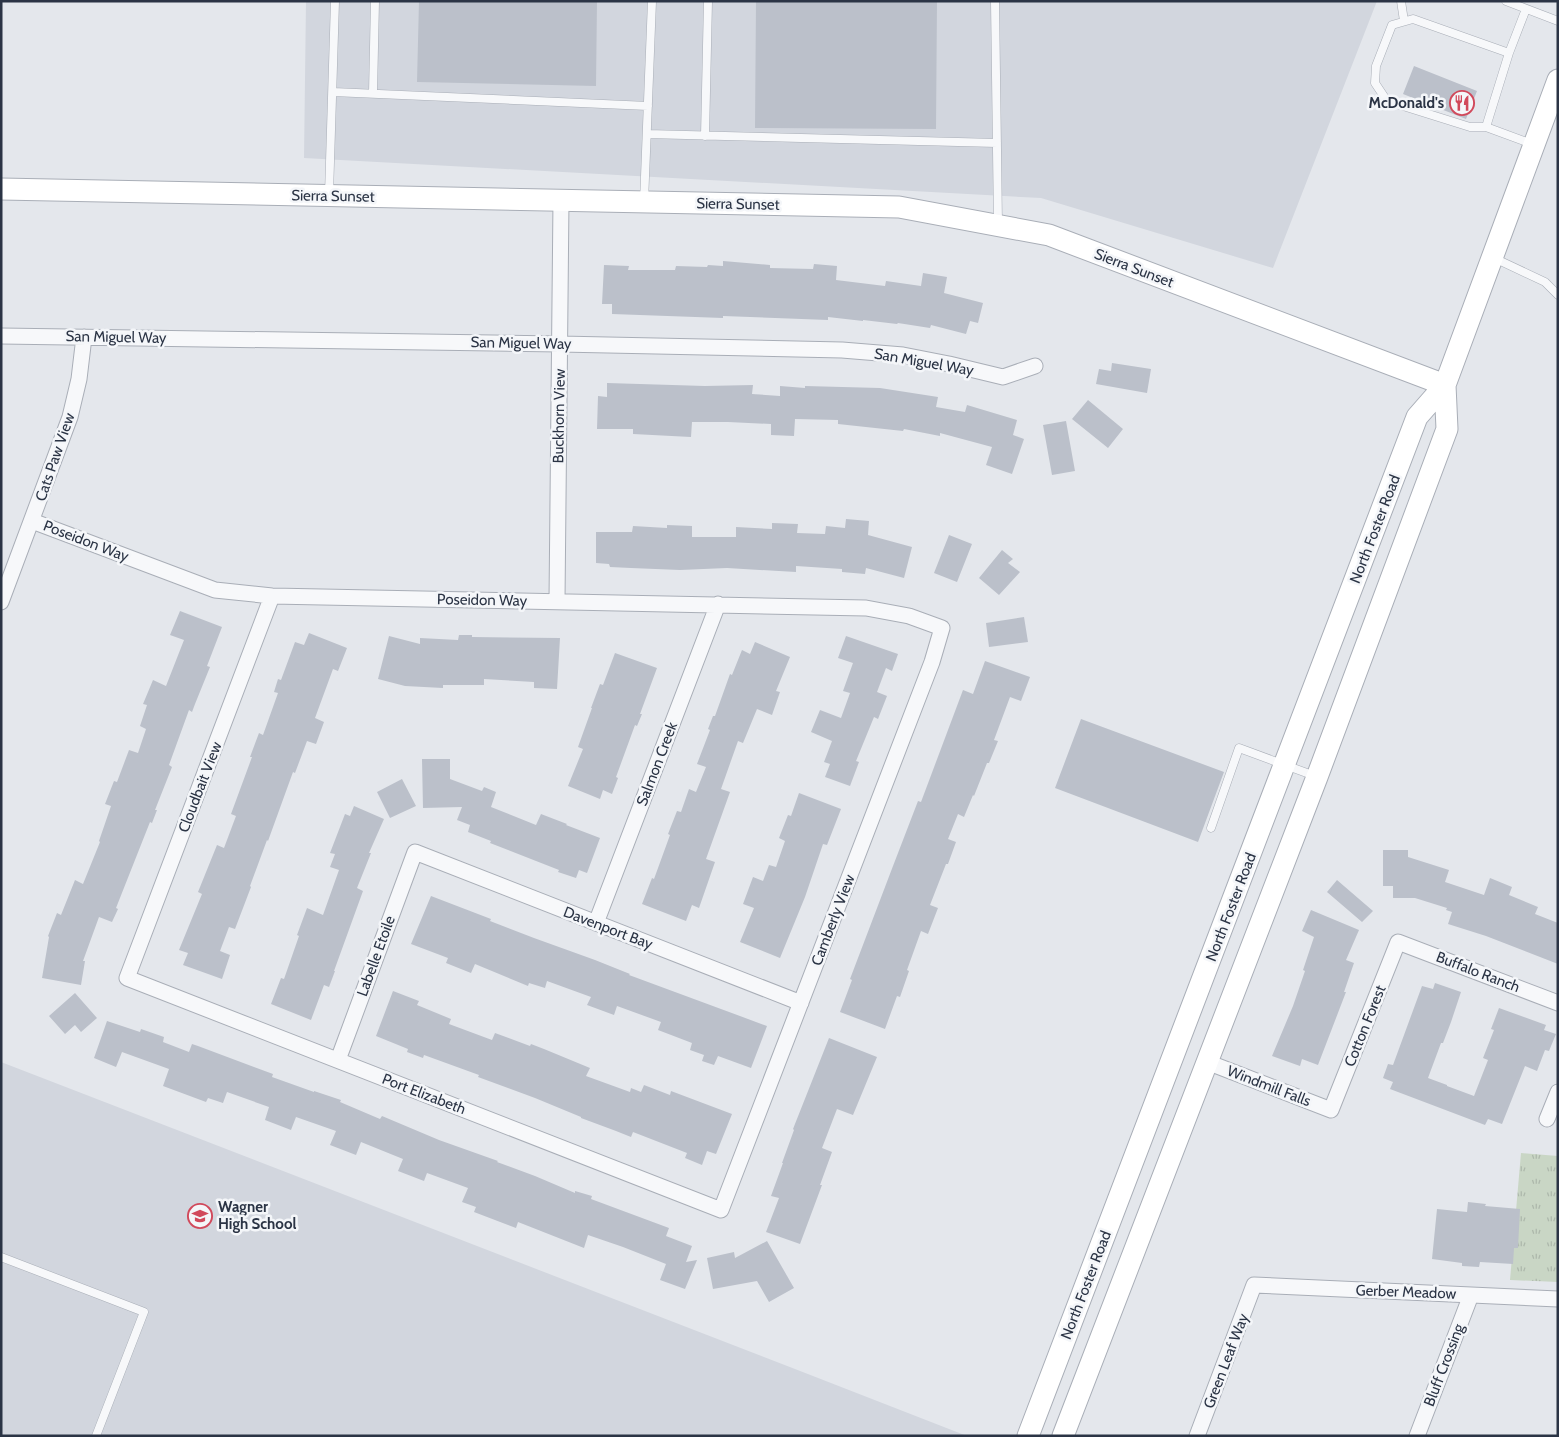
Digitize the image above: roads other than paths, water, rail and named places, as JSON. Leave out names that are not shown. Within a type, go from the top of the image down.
[{"type":"main road","name":"North Foster Road","points":[[1028,1436],[1417,417],[1444,386],[1534,144],[1547,120],[1558,80]]},
{"type":"main road","name":"Sierra Sunset","points":[[1,190],[900,207],[1049,235],[1444,386]]},
{"type":"main road","name":"North Foster Road","points":[[1063,1436],[1317,777],[1447,429],[1444,386]]},
{"type":"street","name":"Buckhorn View","points":[[557,601],[561,200]]},
{"type":"street","name":"San Miguel Way","points":[[1,336],[560,344],[851,351],[903,355],[1003,377],[1035,366]]},
{"type":"street","name":"Cats Paw View","points":[[1,602],[70,417],[80,379],[84,337]]},
{"type":"street","name":"Poseidon Way","points":[[32,521],[215,590],[272,596],[866,608],[909,616],[942,628]]},
{"type":"street","name":"Cloudbait View","points":[[127,978],[272,596]]},
{"type":"street","name":"Salmon Creek","points":[[596,923],[718,604]]},
{"type":"street","name":"Camberly View","points":[[721,1210],[932,662],[942,628]]},
{"type":"street","name":"Davenport Bay","points":[[415,852],[801,1003]]},
{"type":"street","name":"Labelle Etoile","points":[[338,1060],[415,852]]},
{"type":"street","name":"Buffalo Ranch","points":[[1398,942],[1558,1002]]},
{"type":"street","name":"Cotton Forest","points":[[1332,1110],[1398,942]]},
{"type":"street","name":"Port Elizabeth","points":[[127,978],[721,1210]]},
{"type":"street","name":"Windmill Falls","points":[[1207,1062],[1332,1110]]},
{"type":"street","points":[[1548,1119],[1558,1092]]},
{"type":"street","name":"Gerber Meadow","points":[[1254,1285],[1558,1298]]},
{"type":"street","name":"Green Leaf Way","points":[[1197,1436],[1254,1285]]},
{"type":"street","name":"Bluff Crossing","points":[[1418,1436],[1471,1295]]},
{"type":"lane","points":[[329,196],[335,1]]},
{"type":"lane","points":[[373,93],[375,1]]},
{"type":"lane","points":[[644,202],[652,1]]},
{"type":"lane","points":[[705,136],[708,1]]},
{"type":"lane","points":[[995,1],[998,226]]},
{"type":"lane","points":[[1401,1],[1404,21]]},
{"type":"lane","points":[[1506,1],[1558,21]]},
{"type":"lane","points":[[1486,127],[1509,53],[1526,9]]},
{"type":"lane","points":[[1509,53],[1413,18],[1392,25],[1376,66],[1375,83],[1387,101],[1470,128],[1486,127],[1534,144]]},
{"type":"lane","points":[[333,92],[648,106]]},
{"type":"lane","points":[[647,134],[997,143]]},
{"type":"lane","points":[[1492,257],[1545,282],[1558,295]]},
{"type":"lane","points":[[1211,828],[1239,748],[1317,777]]},
{"type":"lane","points":[[1,1256],[144,1312],[96,1436]]},
{"type":"place","name":"McDonald's","points":[[1462,103]]},
{"type":"place","name":"Wagner High School","points":[[200,1216]]}]
